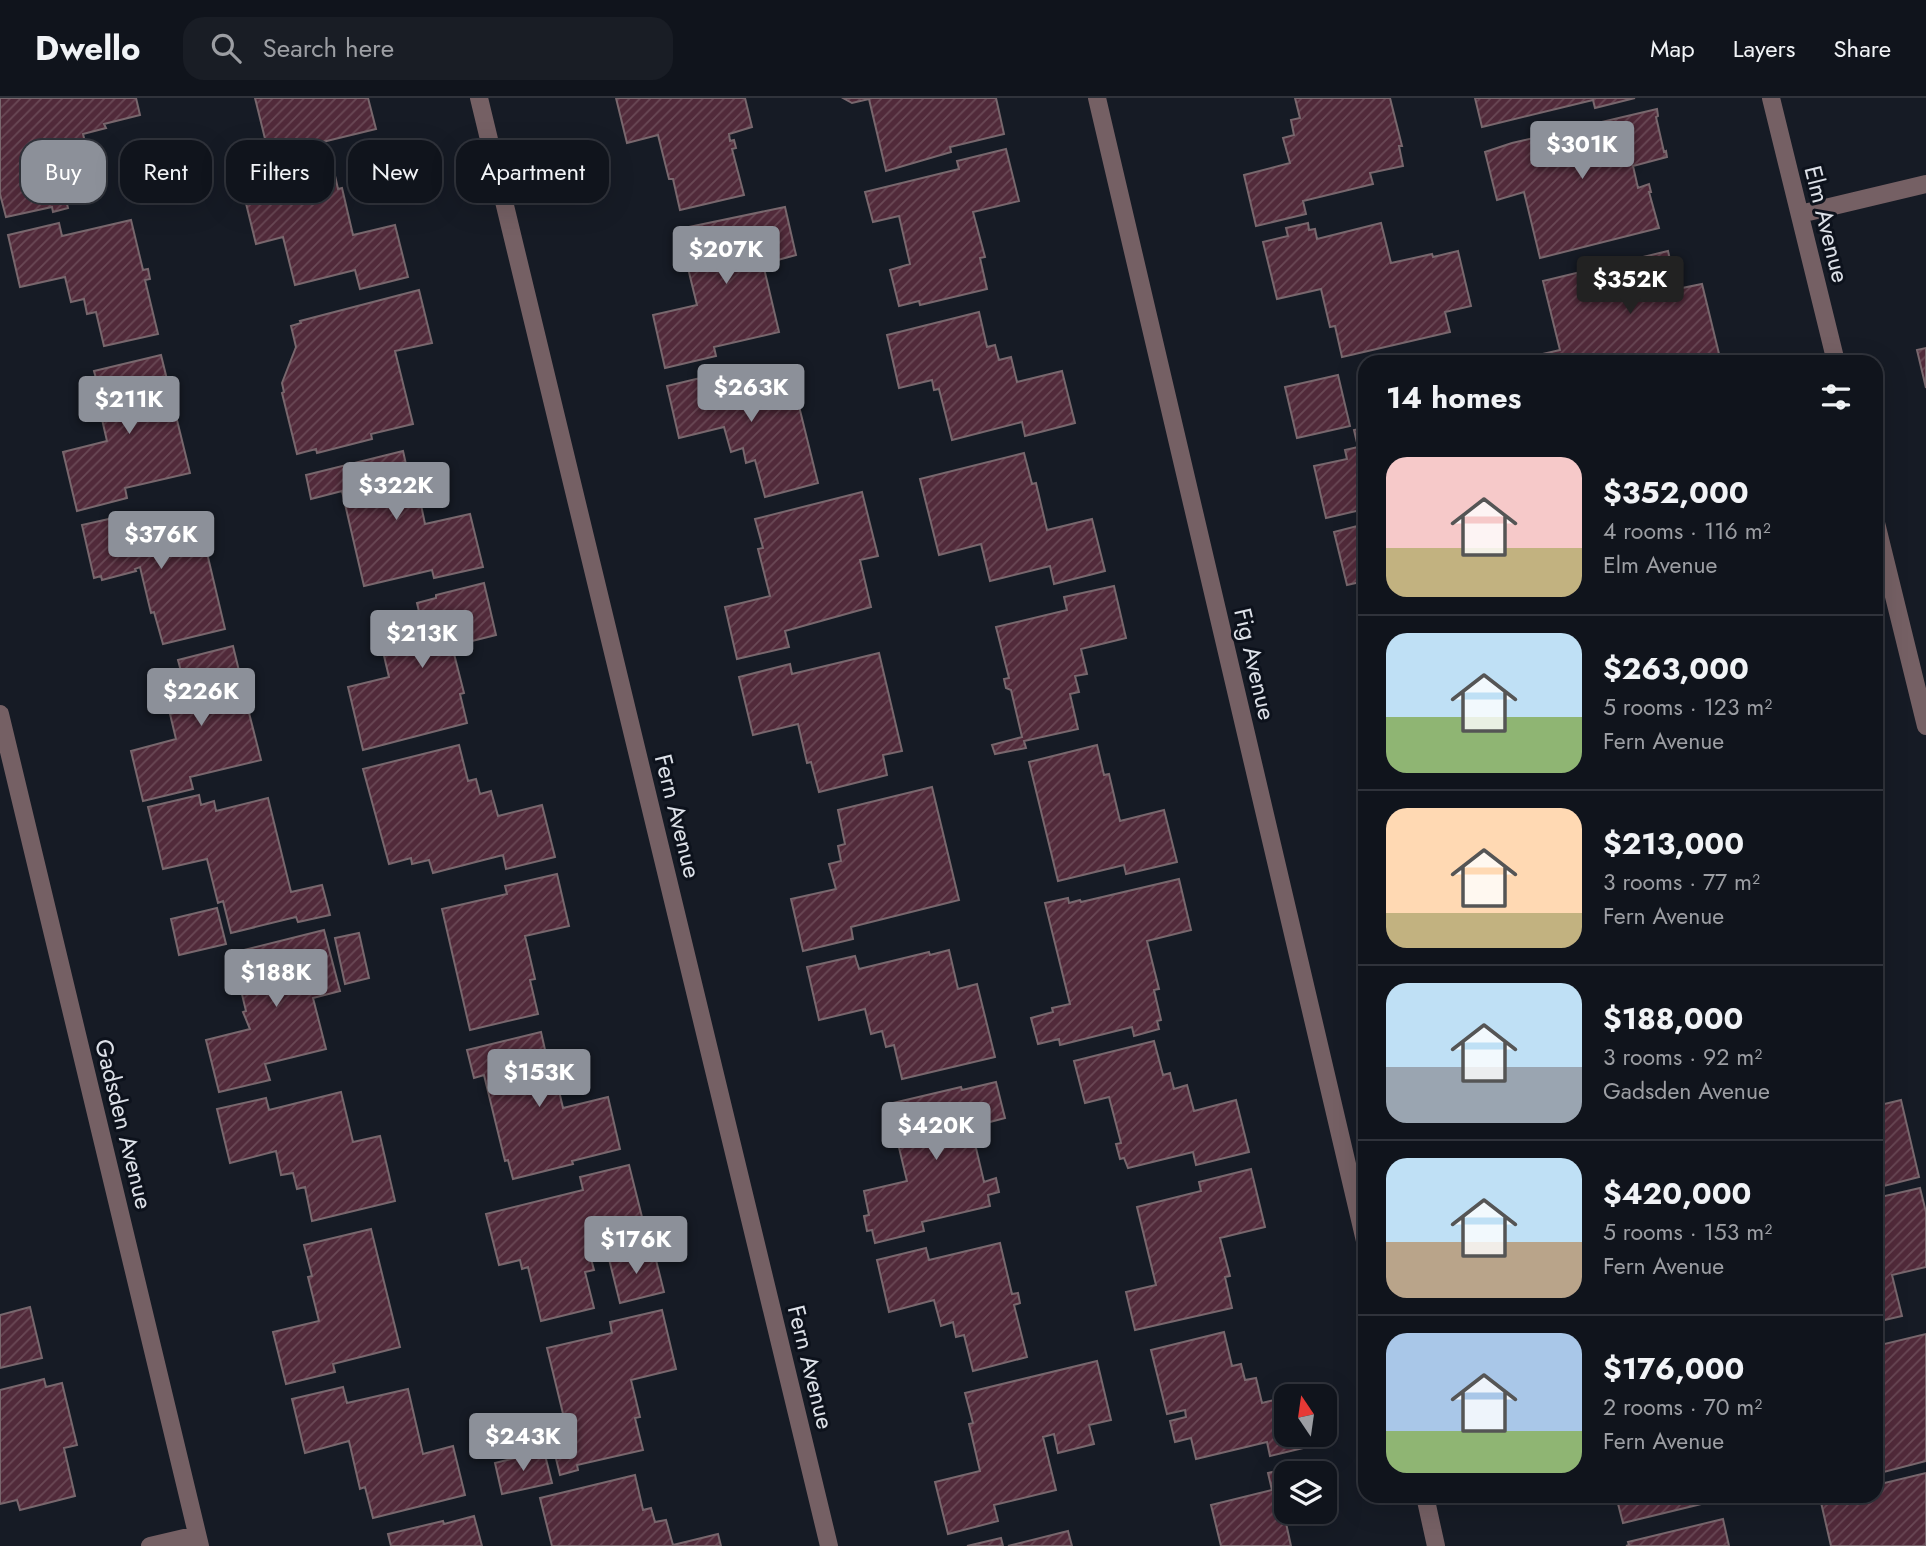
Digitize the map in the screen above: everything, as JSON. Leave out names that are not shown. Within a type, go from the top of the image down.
[{"type":"street","name":"Fern Avenue","points":[[479,98],[829,1546]]},
{"type":"street","name":"Fig Avenue","points":[[1097,98],[1358,1211]]},
{"type":"street","name":"Elm Avenue","points":[[1771,98],[1834,355]]},
{"type":"street","points":[[1800,214],[1926,184]]},
{"type":"street","points":[[1883,551],[1926,726]]},
{"type":"street","name":"Gadsden Avenue","points":[[0,714],[199,1540]]},
{"type":"street","points":[[1427,1503],[1436,1546]]},
{"type":"street","points":[[150,1546],[199,1540]]},
{"type":"building","points":[[0,98],[136,98],[140,115],[104,124],[106,128],[83,134],[84,140],[21,140],[21,203],[72,203],[67,204],[68,208],[53,212],[52,207],[6,217],[0,194]]},
{"type":"building","points":[[255,98],[368,98],[376,129],[331,140],[265,140]]},
{"type":"building","points":[[616,98],[745,98],[752,127],[729,134],[730,141],[734,140],[736,148],[732,149],[744,195],[680,210],[658,135],[627,143]]},
{"type":"building","points":[[843,98],[996,98],[1004,134],[950,147],[951,152],[886,171],[869,99],[852,103]]},
{"type":"building","points":[[1295,98],[1390,98],[1402,146],[1399,146],[1403,166],[1370,173],[1373,184],[1303,201],[1306,214],[1256,226],[1244,175],[1290,163],[1283,138],[1294,135],[1291,120],[1300,118]]},
{"type":"building","points":[[1475,98],[1635,98],[1595,108],[1593,100],[1482,127]]},
{"type":"building","points":[[1657,109],[1656,117],[1667,157],[1633,166],[1638,188],[1649,184],[1659,228],[1540,258],[1524,192],[1497,200],[1485,152],[1512,143]]},
{"type":"building","points":[[1006,149],[1019,201],[973,212],[985,257],[980,258],[987,289],[920,305],[919,301],[899,306],[890,270],[910,264],[899,216],[873,222],[865,192],[959,169],[957,161]]},
{"type":"building","points":[[334,171],[338,189],[342,188],[353,235],[395,225],[408,277],[360,289],[355,270],[295,285],[283,237],[256,244],[246,203],[334,203]]},
{"type":"building","points":[[785,207],[796,255],[763,264],[779,332],[714,347],[716,356],[665,368],[653,315],[697,305],[686,260],[692,259],[684,228]]},
{"type":"building","points":[[131,220],[143,270],[148,269],[150,279],[145,280],[158,334],[104,346],[96,312],[87,314],[84,299],[71,302],[65,277],[20,287],[8,235],[59,223],[62,236]]},
{"type":"building","points":[[1308,223],[1309,230],[1315,229],[1317,239],[1381,223],[1391,263],[1458,251],[1471,306],[1445,312],[1450,332],[1342,357],[1335,326],[1330,327],[1321,289],[1277,299],[1263,242],[1288,236],[1286,228]]},
{"type":"building","points":[[1668,251],[1677,289],[1702,284],[1719,355],[1538,355],[1560,350],[1543,281]]},
{"type":"building","points":[[419,290],[432,343],[395,351],[413,424],[371,434],[372,439],[317,453],[316,449],[297,454],[282,393],[282,383],[296,347],[291,326],[301,323],[300,321]]},
{"type":"building","points":[[979,312],[987,347],[995,345],[999,360],[1011,357],[1017,382],[1062,371],[1075,423],[1025,436],[1022,422],[952,440],[939,389],[934,390],[932,380],[899,388],[887,335]]},
{"type":"building","points":[[1926,348],[1926,388],[1917,350]]},
{"type":"building","points":[[161,355],[190,473],[125,488],[127,498],[77,511],[63,452],[107,441],[98,402],[102,401],[94,371]]},
{"type":"building","points":[[728,367],[731,380],[719,383],[720,388],[790,370],[818,483],[765,497],[755,460],[746,463],[743,448],[731,452],[724,427],[679,438],[667,386],[717,374],[716,370]]},
{"type":"building","points":[[1338,375],[1350,426],[1297,438],[1285,387]]},
{"type":"building","points":[[1358,429],[1358,447],[1354,430]]},
{"type":"building","points":[[1358,447],[1358,511],[1326,518],[1314,466],[1347,459],[1345,450]]},
{"type":"building","points":[[403,451],[410,482],[416,481],[425,524],[470,514],[483,567],[434,578],[432,570],[364,586],[342,491],[311,499],[306,475]]},
{"type":"building","points":[[1024,453],[1032,484],[1036,483],[1047,530],[1092,519],[1105,571],[1054,584],[1050,566],[990,581],[981,544],[939,555],[920,479]]},
{"type":"building","points":[[862,492],[878,556],[860,560],[871,607],[785,631],[789,647],[737,659],[725,607],[770,596],[758,549],[763,548],[755,519]]},
{"type":"building","points":[[131,514],[135,530],[198,515],[225,629],[163,644],[154,612],[151,613],[140,567],[135,569],[136,571],[102,580],[101,576],[94,578],[82,525]]},
{"type":"building","points":[[1358,526],[1358,583],[1347,585],[1334,532]]},
{"type":"building","points":[[484,583],[496,635],[452,646],[464,693],[460,694],[467,723],[363,750],[348,687],[389,677],[377,626],[420,616],[417,603],[436,598],[436,595]]},
{"type":"building","points":[[1114,586],[1126,638],[1081,649],[1087,674],[1075,676],[1079,692],[1070,694],[1078,729],[1024,741],[1026,748],[995,754],[992,745],[1022,737],[1011,690],[1006,688],[1004,679],[1009,678],[996,627],[1067,610],[1064,597]]},
{"type":"building","points":[[233,646],[246,700],[252,698],[254,707],[248,709],[261,760],[190,777],[193,789],[143,801],[131,751],[176,739],[170,714],[182,711],[178,696],[187,694],[178,660]]},
{"type":"building","points":[[879,653],[902,751],[883,755],[887,775],[819,792],[811,762],[807,763],[798,724],[753,735],[739,677],[790,664],[792,674]]},
{"type":"building","points":[[459,745],[468,781],[476,779],[480,794],[491,791],[498,816],[542,805],[555,857],[506,869],[503,855],[433,873],[429,860],[412,864],[411,858],[389,864],[363,769]]},
{"type":"building","points":[[1097,745],[1104,775],[1109,774],[1120,821],[1164,810],[1177,862],[1126,874],[1124,865],[1058,881],[1029,762]]},
{"type":"building","points":[[932,787],[959,900],[851,927],[853,939],[803,951],[791,899],[836,889],[829,864],[841,861],[838,846],[845,844],[838,810]]},
{"type":"building","points":[[199,795],[201,805],[214,801],[216,811],[268,798],[291,892],[322,885],[330,915],[298,922],[296,917],[231,933],[223,901],[218,903],[207,859],[163,869],[148,807]]},
{"type":"building","points":[[557,874],[569,926],[525,936],[535,979],[530,980],[538,1014],[470,1030],[442,909],[507,894],[505,886]]},
{"type":"building","points":[[1179,879],[1191,930],[1147,941],[1159,989],[1154,990],[1161,1020],[1157,1021],[1159,1029],[1134,1036],[1132,1027],[1060,1045],[1059,1039],[1038,1044],[1031,1018],[1053,1012],[1052,1008],[1070,1004],[1045,903],[1068,898],[1069,903],[1081,902]]},
{"type":"building","points":[[217,908],[226,944],[179,955],[171,919]]},
{"type":"building","points":[[324,930],[340,991],[313,998],[326,1049],[265,1064],[270,1080],[219,1092],[206,1040],[250,1029],[243,1012],[246,1011],[239,982],[243,979],[240,979],[237,968],[236,952]]},
{"type":"building","points":[[359,933],[369,978],[345,984],[335,938]]},
{"type":"building","points":[[949,950],[958,989],[977,984],[995,1057],[902,1079],[894,1045],[886,1047],[882,1031],[871,1034],[865,1009],[819,1020],[807,967],[855,956],[859,969],[929,952],[930,955]]},
{"type":"building","points":[[541,1032],[548,1063],[552,1061],[563,1108],[608,1097],[620,1149],[513,1179],[508,1160],[505,1161],[484,1075],[474,1078],[467,1050]]},
{"type":"building","points":[[1154,1041],[1163,1075],[1170,1073],[1174,1089],[1187,1085],[1194,1111],[1236,1100],[1249,1152],[1196,1165],[1193,1152],[1128,1168],[1124,1158],[1120,1159],[1116,1144],[1121,1143],[1109,1097],[1085,1103],[1074,1061]]},
{"type":"building","points":[[996,1082],[1005,1118],[971,1127],[984,1182],[996,1178],[999,1192],[988,1195],[990,1206],[922,1222],[924,1231],[875,1243],[872,1230],[867,1231],[864,1216],[869,1215],[864,1191],[907,1181],[896,1135],[900,1134],[893,1103]]},
{"type":"building","points":[[341,1092],[353,1142],[380,1136],[395,1201],[312,1221],[305,1187],[297,1189],[293,1173],[281,1175],[276,1151],[230,1163],[217,1109],[266,1098],[269,1110]]},
{"type":"building","points":[[1901,1100],[1919,1177],[1883,1186],[1883,1104]]},
{"type":"building","points":[[629,1165],[642,1217],[597,1228],[603,1252],[590,1255],[594,1270],[585,1272],[594,1308],[541,1321],[528,1267],[522,1269],[520,1260],[499,1265],[486,1214],[583,1190],[580,1177]]},
{"type":"building","points":[[1251,1169],[1265,1227],[1220,1238],[1230,1276],[1225,1277],[1232,1308],[1135,1330],[1126,1292],[1156,1285],[1137,1207],[1201,1191],[1199,1182]]},
{"type":"building","points":[[1920,1188],[1926,1212],[1926,1267],[1892,1275],[1902,1316],[1883,1320],[1883,1196]]},
{"type":"building","points":[[371,1229],[400,1347],[333,1364],[335,1372],[286,1384],[273,1332],[319,1321],[308,1277],[312,1276],[304,1245]]},
{"type":"building","points":[[1000,1243],[1012,1294],[1018,1293],[1020,1303],[1014,1305],[1027,1357],[973,1371],[964,1335],[956,1337],[953,1322],[941,1326],[934,1300],[889,1312],[877,1260],[926,1248],[929,1260]]},
{"type":"building","points":[[653,1248],[664,1292],[620,1303],[609,1259]]},
{"type":"building","points":[[30,1307],[42,1358],[0,1368],[0,1315]]},
{"type":"building","points":[[662,1310],[676,1369],[631,1380],[640,1417],[635,1418],[643,1450],[577,1465],[578,1470],[560,1475],[549,1430],[566,1426],[547,1348],[612,1333],[610,1322]]},
{"type":"building","points":[[1224,1332],[1232,1366],[1241,1364],[1245,1380],[1256,1378],[1262,1403],[1274,1400],[1274,1447],[1308,1447],[1270,1456],[1267,1442],[1196,1459],[1191,1438],[1175,1442],[1170,1421],[1186,1417],[1185,1410],[1167,1414],[1151,1350]]},
{"type":"building","points":[[1926,1334],[1926,1461],[1883,1472],[1883,1344]]},
{"type":"building","points":[[1097,1361],[1111,1420],[1089,1425],[1094,1444],[1058,1453],[1054,1434],[1043,1437],[1056,1490],[994,1505],[998,1521],[948,1534],[935,1482],[980,1471],[969,1424],[973,1423],[965,1393]]},
{"type":"building","points":[[44,1379],[46,1387],[62,1383],[77,1445],[64,1448],[75,1496],[20,1510],[17,1500],[0,1504],[0,1390]]},
{"type":"building","points":[[343,1387],[347,1403],[408,1389],[423,1454],[453,1446],[465,1495],[373,1518],[365,1487],[360,1489],[349,1441],[305,1453],[292,1399]]},
{"type":"building","points":[[544,1451],[552,1483],[502,1494],[495,1463]]},
{"type":"building","points":[[1274,1472],[1274,1524],[1286,1524],[1291,1546],[1221,1546],[1211,1505],[1272,1490],[1268,1473]]},
{"type":"building","points":[[1926,1473],[1926,1546],[1831,1546],[1821,1503],[1883,1503],[1883,1483]]},
{"type":"building","points":[[635,1475],[643,1510],[651,1508],[655,1522],[666,1520],[673,1545],[718,1534],[721,1546],[552,1546],[540,1498]]},
{"type":"building","points":[[1618,1503],[1706,1503],[1623,1523]]},
{"type":"building","points":[[474,1516],[482,1546],[391,1546],[388,1534]]},
{"type":"building","points":[[1723,1519],[1729,1546],[1626,1546],[1629,1545],[1628,1542]]},
{"type":"building","points":[[1068,1531],[1072,1546],[1008,1546]]},
{"type":"building","points":[[1001,1538],[1003,1546],[967,1546]]}]
